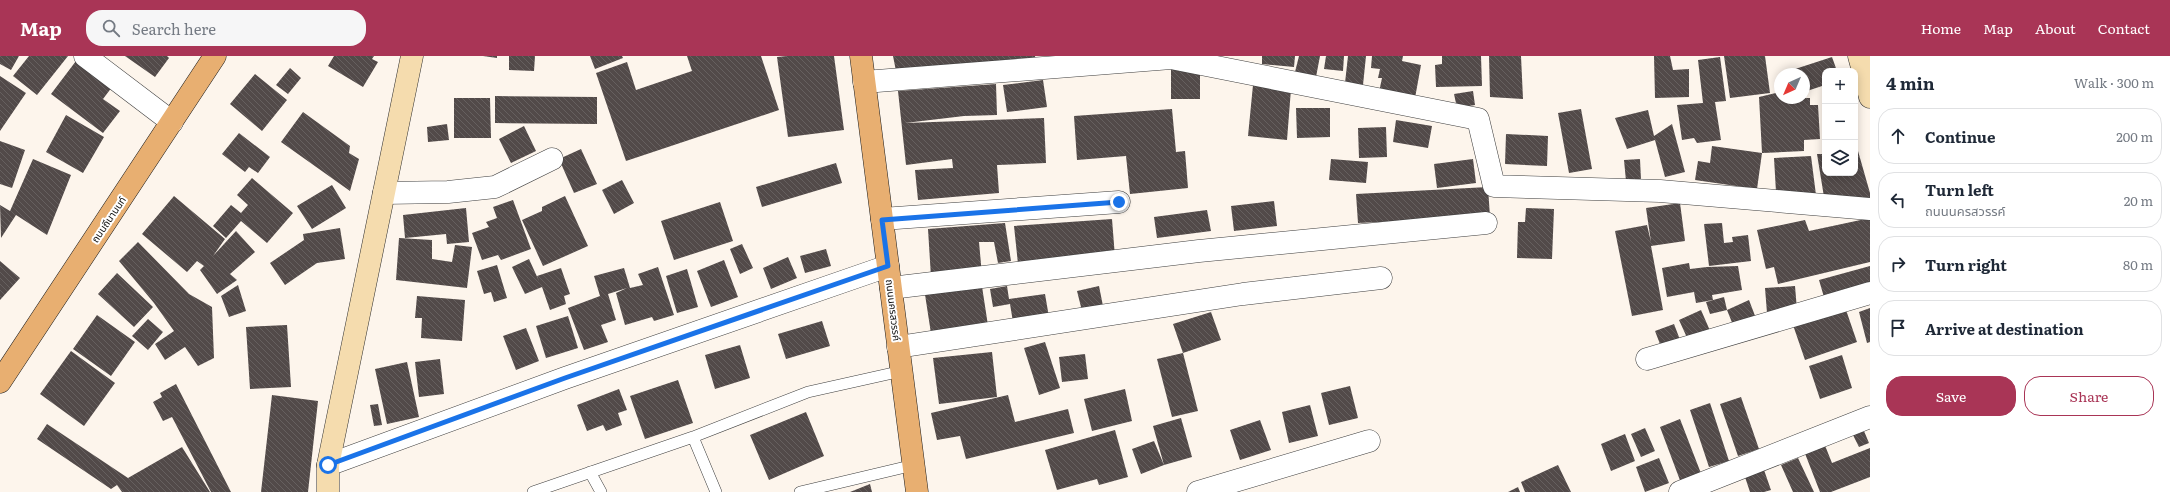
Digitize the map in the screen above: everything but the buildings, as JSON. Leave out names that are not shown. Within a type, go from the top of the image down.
[{"type":"main road","name":"ถนนถีนานนท์","points":[[0,382],[215,56]]},
{"type":"main road","name":"ถนนนครสวรรค์","points":[[861,56],[917,492]]},
{"type":"street","points":[[85,56],[172,122]]},
{"type":"street","points":[[328,492],[328,465],[412,56]]},
{"type":"street","points":[[1859,56],[1870,97]]},
{"type":"street","points":[[864,82],[1171,58],[1478,119],[1494,186],[1660,191],[1870,209]]},
{"type":"street","points":[[384,192],[448,192],[495,187],[552,159]]},
{"type":"street","points":[[882,220],[1119,202]]},
{"type":"street","points":[[891,288],[1199,251],[1486,223]]},
{"type":"street","points":[[328,465],[565,378],[888,266]]},
{"type":"street","points":[[898,347],[1243,294],[1382,278]]},
{"type":"street","points":[[1647,359],[1870,293]]},
{"type":"street","points":[[1680,492],[1870,417]]},
{"type":"street","points":[[1198,492],[1369,441]]},
{"type":"lane","points":[[533,492],[693,437],[808,392],[902,371]]},
{"type":"lane","points":[[693,437],[716,492]]},
{"type":"lane","points":[[800,492],[914,465]]},
{"type":"lane","points":[[590,472],[601,492]]},
{"type":"route","points":[[328,465],[565,378],[888,266],[882,220],[956,213],[1119,202]]}]
